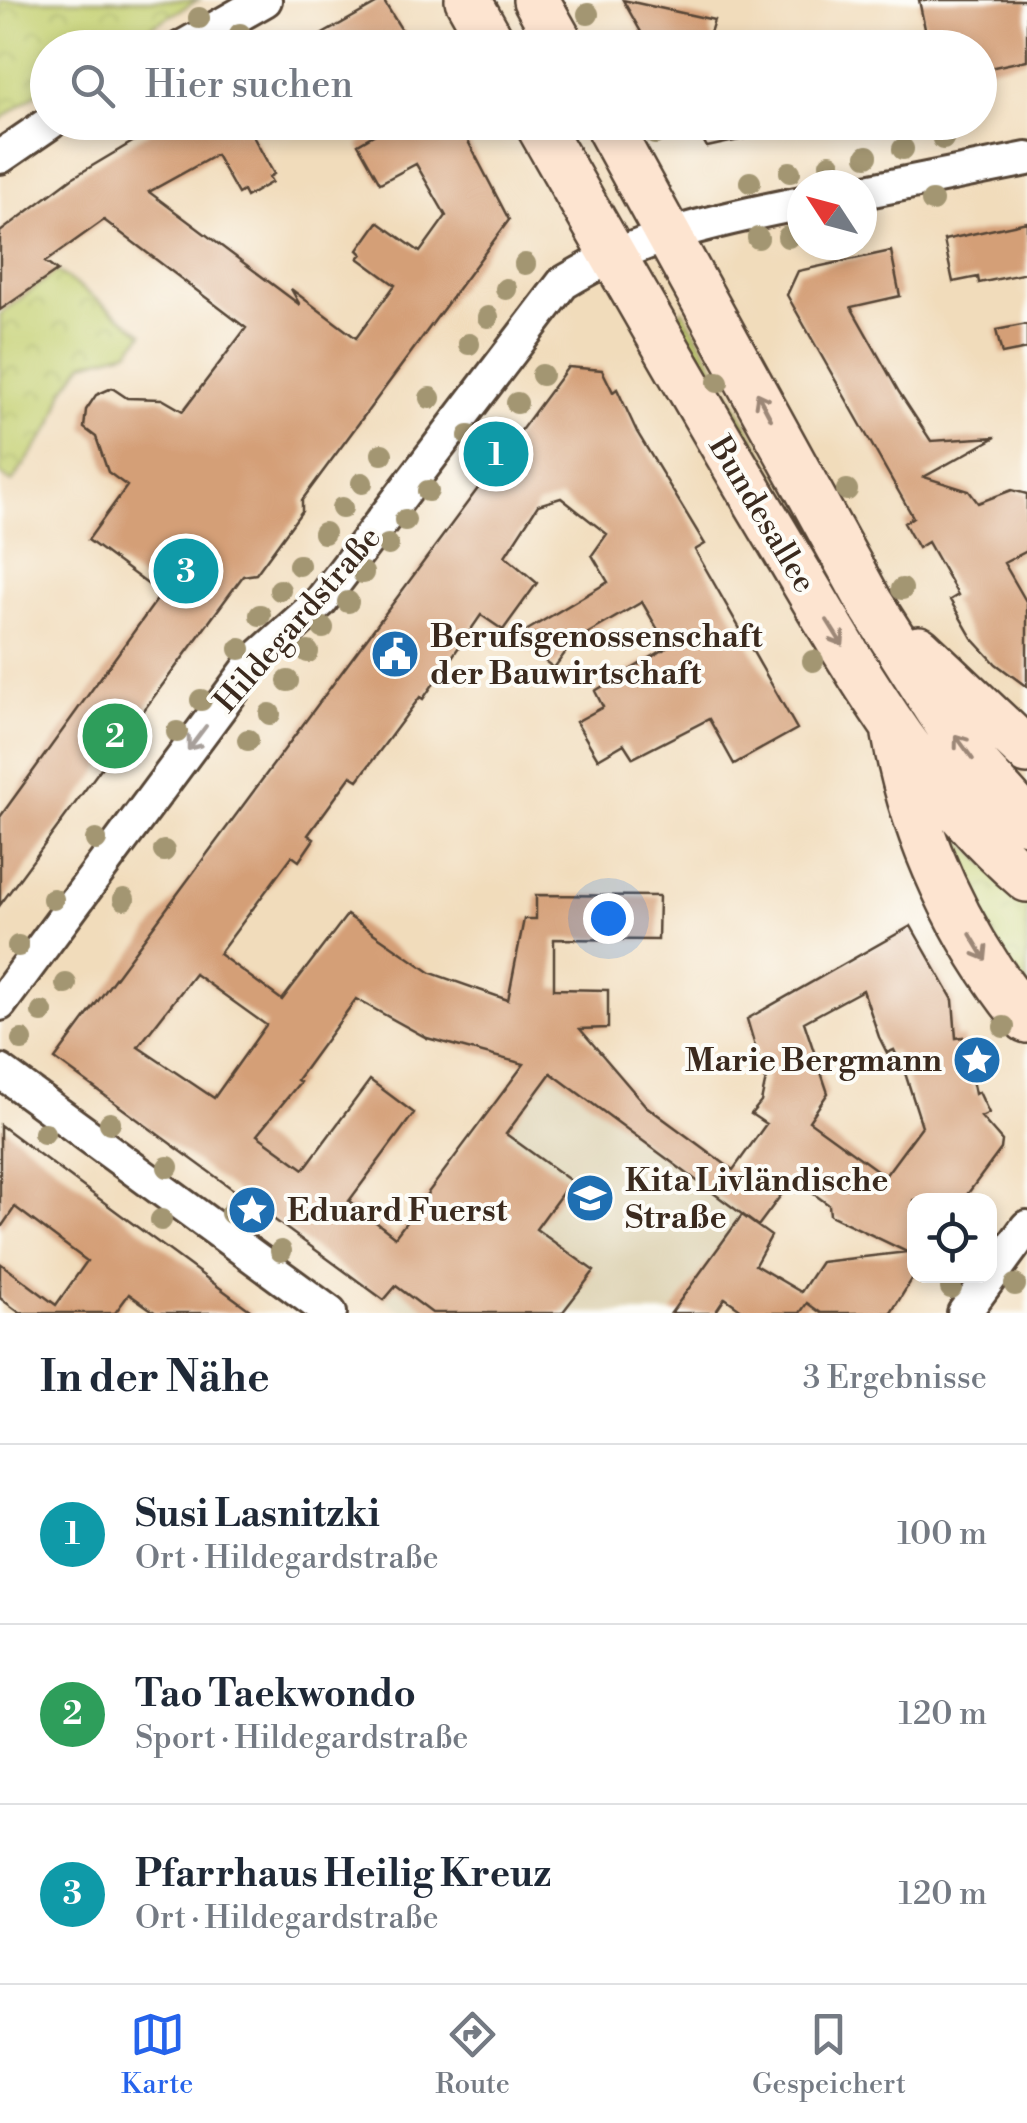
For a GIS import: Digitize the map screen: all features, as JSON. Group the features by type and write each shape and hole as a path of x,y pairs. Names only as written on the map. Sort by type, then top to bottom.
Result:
{"main road":[{"path":"468,0 485,30"},
{"path":"536,0 553,30"},
{"name":"Bundesallee","path":"547,140 737,472 892,721 961,811 1027,879"},
{"name":"Bundesallee","path":"616,140 870,603 965,752 1027,822"},
{"path":"870,603 1027,751"},
{"path":"892,721 905,793 953,906 1006,994 1027,1020"}],"street":[{"path":"212,30 265,0"},
{"path":"0,157 30,136"},
{"path":"877,189 1027,160"},
{"name":"Hildegardstraße","path":"1,1003 255,660 322,601 538,311 563,283 612,253 669,234 787,206"},
{"path":"0,1070 330,1313"},
{"path":"964,1313 1027,1227"}],"shaded area":[{"name":"Kita Livländische Straße","path":"551,1073 743,1214 670,1313 403,1313 385,1300"}],"green space":[{"path":"0,0 198,0 145,30 30,30 30,98 0,120"},
{"path":"57,271 143,333 129,351 84,363 64,390 53,424 12,482 0,474 0,314"},
{"path":"683,310 799,519 882,657 926,723 1027,846 1027,859 881,675 676,315"},
{"path":"933,812 1027,905 1027,995 1003,959"}],"building":[{"path":"383,0 402,30 330,30"},
{"path":"623,0 714,20 711,30 640,30"},
{"path":"919,0 1027,0 1027,60 997,66 997,30 925,30"},
{"path":"136,140 255,140 274,174 269,177 272,182 246,197 243,191 238,194 216,155 149,192 300,305 291,289 356,338 395,285 358,258 362,254 358,250 378,222 420,252 446,216 416,164 380,183 358,144 365,140 467,140 509,220 302,500 302,511 256,574 243,576 0,905 0,817 161,594 88,540 127,486 108,472 96,437 84,428 86,410 96,395 112,388 127,398 162,399 183,411 246,328 104,220 45,262 57,271 0,310 0,232 72,178"},
{"path":"703,140 739,140 707,147"},
{"path":"1027,222 1027,273 979,283 978,277 953,282 944,240"},
{"path":"891,251 900,296 851,307 899,392 931,441 996,437 924,477 969,491 978,503 1012,490 1027,494 1027,551 1004,563 1027,603 1027,687 996,664 972,638 950,600 958,595 928,542 918,548 904,523 913,517 787,295 798,271 849,260 877,260 877,254"},
{"path":"1027,324 1027,349 1002,354 996,330"},
{"path":"568,367 602,370 613,392 617,389 637,432 705,544 695,550 797,729 734,764 709,719 633,758 624,744 598,759 576,722 603,707 595,691 668,647 642,602 573,642 554,668 514,638 608,582 592,555 607,534 561,498 538,505 505,556 537,583 503,630 481,615 423,699 420,697 358,780 351,776 308,835 314,839 299,861 292,856 219,954 282,1000 347,915 431,973 508,1000 524,919 536,919 536,895 659,896 658,940 554,939 554,989 608,990 608,1028 580,1029 646,1106 733,1170 766,1124 751,1114 761,1102 769,1065 760,1063 747,1019 911,926 953,1000 956,1038 963,1037 975,1094 979,1092 989,1113 981,1117 1002,1141 1001,1149 968,1193 907,1193 907,1252 830,1215 829,1205 793,1179 758,1226 551,1073 506,1134 571,1181 536,1229 594,1271 562,1313 432,1313 396,1286 384,1300 55,1059","holes":["195,974 266,1025 214,1098 138,1047","863,990 879,1037 887,1053 894,1050 906,1076 922,1126 885,1176 809,1121 828,1093 804,1022","356,999 427,1038 524,1064 395,1237 349,1201 414,1113 370,1080 304,1169 257,1135 300,1082 297,1080"]},
{"path":"0,1125 254,1313 156,1313 129,1294 115,1313 20,1313 0,1298 0,1263 56,1305 87,1261 15,1207 0,1229"},
{"path":"742,1215 771,1236 755,1265 801,1292 821,1262 907,1252 910,1283 891,1313 821,1313 807,1303 800,1313 746,1313 725,1298 715,1313 671,1313"}],"place":[{"name":"Susi Lasnitzki","path":"496,454"},
{"name":"Pfarrhaus Heilig Kreuz","path":"186,571"},
{"name":"Berufsgenossenschaft der Bauwirtschaft","path":"395,654"},
{"name":"Tao Taekwondo","path":"115,736"},
{"name":"Marie Bergmann","path":"977,1060"},
{"name":"Kita Livländische Straße","path":"590,1198"},
{"name":"Eduard Fuerst","path":"252,1210"}]}
